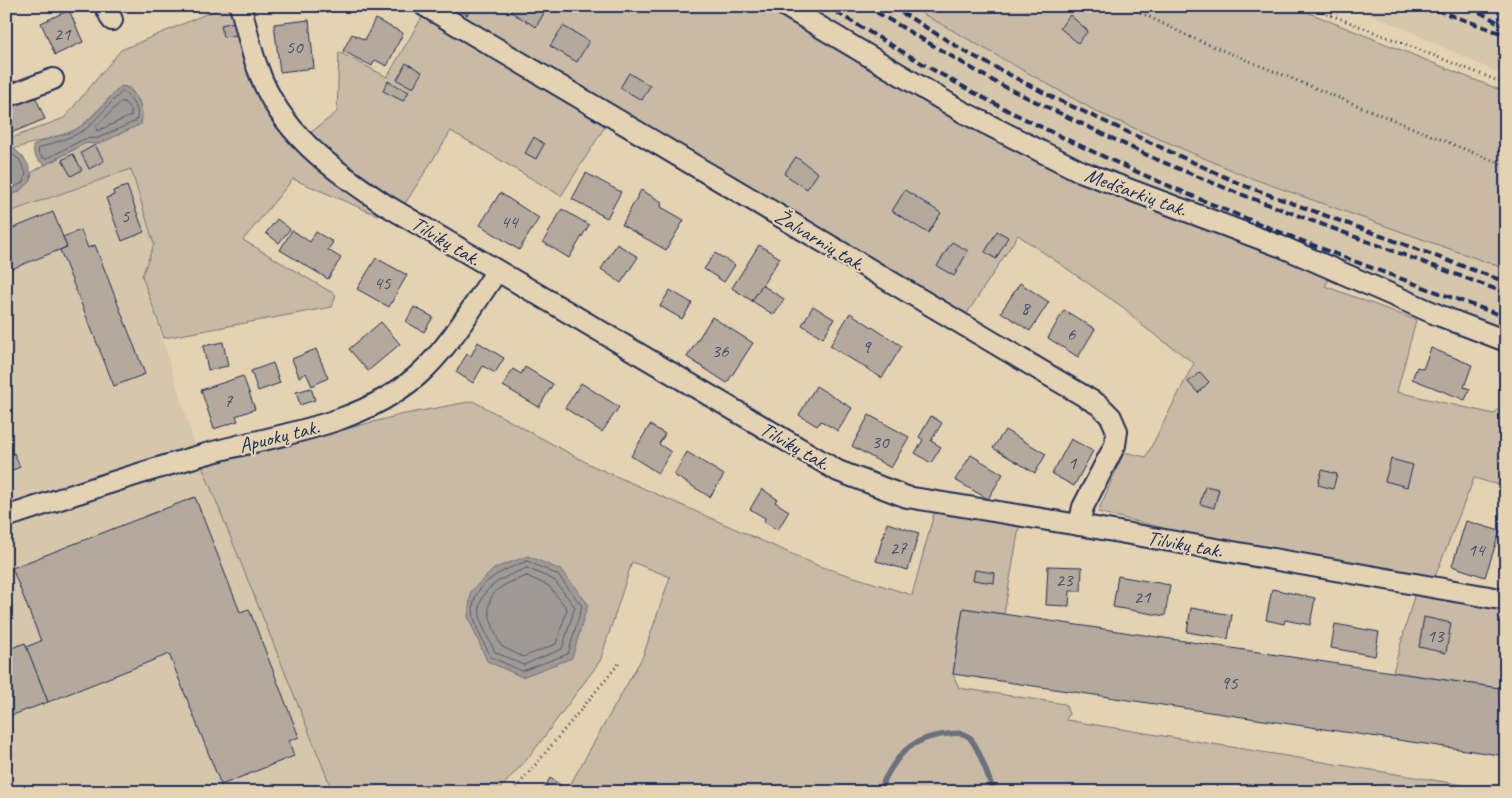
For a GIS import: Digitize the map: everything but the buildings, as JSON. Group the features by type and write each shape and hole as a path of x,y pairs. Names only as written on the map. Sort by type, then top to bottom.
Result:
{"street":[{"name":"Tilvikų tak.","path":"240,6 258,69 278,110 301,140 333,170 384,204 838,471 907,497 1079,525 1506,600"},
{"name":"Žalvarnių tak.","path":"425,6 1099,405 1111,417 1117,431 1115,445 1083,507 1079,525"},
{"name":"Medšarkių tak.","path":"785,6 963,112 1080,171 1285,248 1506,341"},
{"path":"6,97 53,79"},
{"name":"Apuokų tak.","path":"6,517 203,455 332,423 363,411 416,377 438,356 497,271"}],"path":[{"path":"1127,6 1190,37 1506,166"},
{"path":"1308,6 1506,84"},
{"path":"513,792 620,662"}],"shaded area":[{"path":"225,6 240,6 253,48 301,140 337,112 339,52 387,77 422,17 608,122 561,196 451,131 399,213 384,204 377,215 293,179 243,240 336,295 332,307 164,338 142,276 154,244 131,169 6,213 6,197 18,192 31,181 32,172 86,143 99,144 140,102 130,88 121,86 83,125 71,132 6,151 6,140 64,118 121,50"},
{"path":"425,6 768,6 797,26 944,110 1056,169 1153,210 1333,274 1325,286 1416,320 1397,392 1494,414 1506,401 1506,487 1474,478 1431,587 1506,600 1506,689 1393,672 1417,585 1342,572 1098,512 1124,452 1146,457 1194,363 1144,327 1124,308 1018,235 966,315"},
{"path":"810,6 909,6 1099,113 1248,178 1506,269 1506,329 1147,188 1082,159 937,82"},
{"path":"909,6 1292,6 1500,90 1506,93 1506,269 1248,177 1099,113"},
{"path":"1351,6 1506,6 1506,77 1403,28"},
{"path":"131,168 154,244 142,276 202,466 333,792 6,792 6,213"},
{"path":"473,401 593,466 819,566 912,595 937,502 1021,516 1004,614 963,608 953,674 959,688 1065,704 1069,714 1066,720 1506,792 566,792 643,656 670,577 632,562 600,661 530,756 497,792 333,792 202,466 400,415"}],"water":[{"path":"121,86 131,91 138,100 142,112 141,124 99,144 86,143 45,165 38,159 33,146 80,127"},
{"path":"14,149 27,163 31,181 18,192 6,197 6,151"},
{"path":"528,556 561,570 588,604 572,658 522,677 487,661 468,617 471,591 495,568"}],"waterway":[{"path":"878,792 897,760 912,745 934,736 956,733 967,735 973,741 992,787 998,792"}],"railway":[{"path":"826,6 989,101 1133,170 1318,247 1506,317"},
{"path":"866,6 995,82 1153,158 1235,192 1506,293"},
{"path":"891,6 966,52 1054,98 1240,184 1506,282"},
{"path":"1425,6 1506,35"},
{"path":"1469,6 1506,27"}]}
